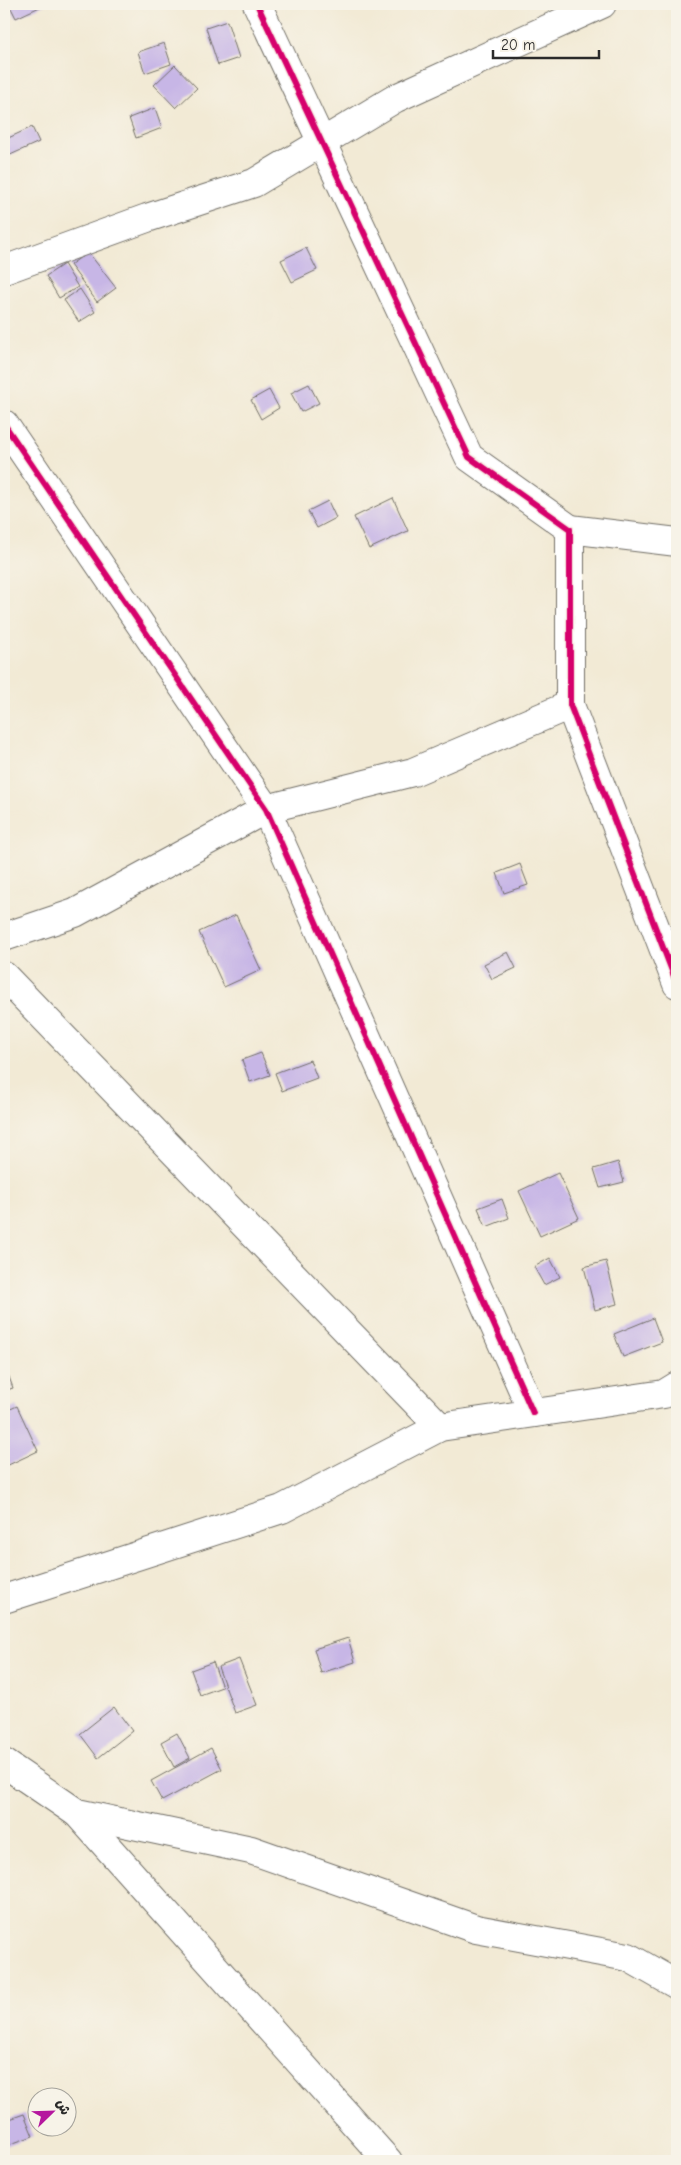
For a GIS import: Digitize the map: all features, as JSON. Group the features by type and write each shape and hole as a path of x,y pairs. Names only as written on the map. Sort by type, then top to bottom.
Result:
{"street":[{"path":"257,4 323,141 469,457 570,529 677,542"},
{"path":"4,270 148,218 254,183 396,98 602,4"},
{"path":"4,424 266,809 533,1413"},
{"path":"570,529 570,705 677,984"},
{"path":"4,937 75,913 266,809 413,772 570,705"},
{"path":"4,976 440,1426"},
{"path":"4,1599 282,1509 440,1426 664,1394 677,1386"},
{"path":"4,1763 76,1813 388,2161"},
{"path":"76,1813 251,1850 476,1929 628,1957 677,1985"}],"building":[{"path":"9,4 46,4 16,18"},
{"path":"227,21 239,58 218,65 206,28"},
{"path":"164,43 171,64 145,73 138,52"},
{"path":"175,65 197,88 176,108 154,85"},
{"path":"155,108 162,128 136,138 129,118"},
{"path":"32,127 39,142 8,156 4,147 4,140"},
{"path":"306,248 317,270 292,282 281,260"},
{"path":"88,252 116,288 97,302 70,265"},
{"path":"64,264 78,287 59,298 46,276"},
{"path":"80,289 95,312 79,322 64,300"},
{"path":"309,384 319,403 301,412 291,393"},
{"path":"269,390 279,408 261,419 251,400"},
{"path":"393,498 408,531 369,549 354,517"},
{"path":"328,501 336,518 317,528 308,511"},
{"path":"520,864 528,885 504,893 497,873"},
{"path":"236,915 261,970 224,987 199,932"},
{"path":"508,952 516,968 492,979 484,964"},
{"path":"261,1053 270,1075 250,1082 242,1060"},
{"path":"310,1060 317,1078 282,1091 275,1073"},
{"path":"618,1162 624,1182 600,1188 594,1169"},
{"path":"558,1173 579,1218 540,1236 519,1191"},
{"path":"502,1199 509,1218 486,1227 478,1208"},
{"path":"550,1258 560,1277 544,1285 534,1267"},
{"path":"606,1261 617,1304 595,1310 584,1267"},
{"path":"653,1318 662,1342 623,1357 614,1334"},
{"path":"4,1363 13,1388 4,1391"},
{"path":"17,1406 38,1451 4,1467 4,1412"},
{"path":"348,1638 355,1662 321,1673 314,1649"},
{"path":"239,1659 257,1705 235,1713 218,1667"},
{"path":"213,1662 222,1687 200,1695 191,1670"},
{"path":"114,1707 132,1731 98,1758 80,1734"},
{"path":"177,1733 190,1758 174,1767 161,1742"},
{"path":"211,1748 222,1769 162,1801 151,1781"},
{"path":"24,2114 28,2124 28,2138 5,2146 4,2121"}],"cycle path":[{"path":"257,4 469,457 570,529 570,705 677,984"},
{"path":"4,424 266,809 533,1413"}]}
